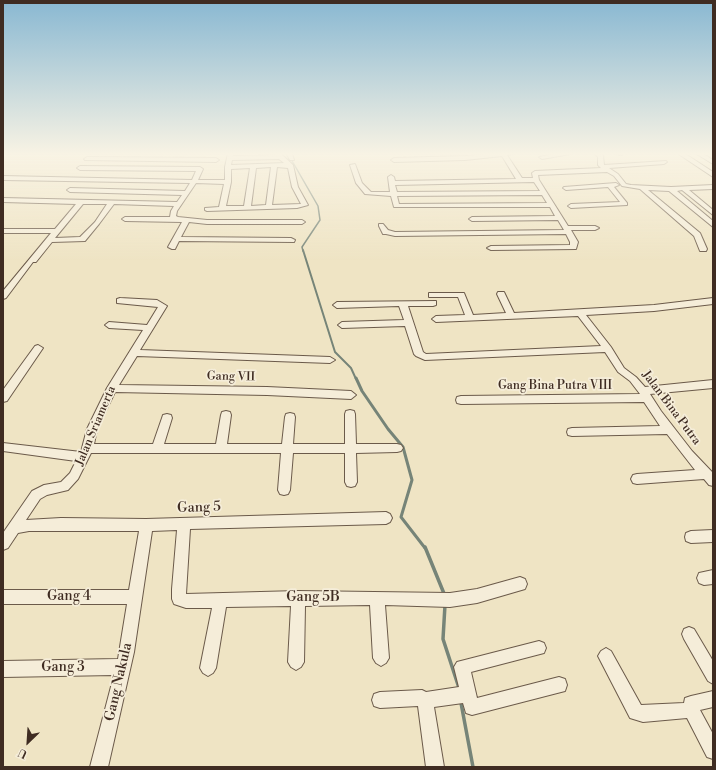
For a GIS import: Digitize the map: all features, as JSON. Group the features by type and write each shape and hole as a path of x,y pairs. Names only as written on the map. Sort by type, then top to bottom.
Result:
{"street":[{"path":"176,219 173,214 190,189"},
{"path":"222,208 226,189"},
{"path":"247,207 250,189"},
{"path":"269,206 271,189"},
{"path":"207,209 305,204 296,189"},
{"path":"364,189 367,193 544,193"},
{"path":"393,189 394,204 399,206 551,205"},
{"path":"491,248 570,248 574,245 567,230 541,189"},
{"path":"571,206 625,204 612,189"},
{"path":"643,189 697,236 703,249"},
{"path":"671,189 713,225"},
{"path":"684,189 713,214"},
{"path":"70,190 187,193"},
{"path":"3,200 179,204"},
{"path":"3,296 82,201"},
{"path":"49,240 78,240 85,238 112,202"},
{"path":"472,218 559,218"},
{"path":"124,219 302,222"},
{"path":"172,247 186,221"},
{"path":"242,240 246,222"},
{"path":"381,225 386,232 395,234 595,228"},
{"path":"3,231 57,230"},
{"path":"176,239 291,240"},
{"path":"501,294 511,315"},
{"path":"337,306 403,304 461,295 470,317"},
{"path":"436,319 654,308 713,301"},
{"name":"Jalan Sriamerta","path":"3,544 36,495 44,490 64,486 70,482 86,453 92,429 112,388 150,328 162,304 120,302"},
{"path":"403,304 419,354 425,357 608,349"},
{"name":"Jalan Bina Putra","path":"580,312 608,349 620,370 634,379 670,430 709,478"},
{"path":"342,325 399,322 408,323"},
{"path":"109,325 150,328"},
{"path":"3,398 38,348"},
{"path":"134,353 330,360"},
{"name":"Gang Bina Putra VIII","path":"462,400 645,394 713,384"},
{"name":"Gang VII","path":"112,388 267,391 350,395"},
{"path":"350,414 351,482"},
{"path":"221,448 226,415"},
{"path":"284,490 290,417"},
{"path":"157,449 167,418"},
{"path":"572,432 670,430"},
{"path":"3,447 86,453 157,449 288,447 397,448"},
{"path":"637,479 709,478"},
{"name":"Gang 5","path":"13,528 29,525 61,524 146,525 386,518"},
{"name":"Gang 5B","path":"184,524 179,589 180,599 186,601 298,598 445,599 477,596 520,584"},
{"name":"Gang Nakula","path":"99,767 123,667 146,525"},
{"path":"691,537 713,536"},
{"name":"Gang 4","path":"3,597 135,597"},
{"path":"296,662 298,598"},
{"path":"377,598 381,658"},
{"path":"208,668 220,600"},
{"path":"689,634 713,676"},
{"path":"539,648 462,668 472,707 559,685"},
{"path":"606,656 636,712 643,714 692,710"},
{"name":"Gang 3","path":"3,669 123,667"},
{"path":"380,700 422,698 425,700 468,694"},
{"path":"713,699 691,704 692,710 713,751"},
{"path":"425,700 435,767"}],"waterway":[{"path":"303,251 302,247 320,220 318,206 308,189"},
{"path":"303,250 335,352 351,368 356,379"},
{"path":"356,378 362,391 388,429 403,447 412,480 401,517 425,548"},
{"path":"425,547 445,596"},
{"path":"445,605 443,639 459,688"},
{"path":"461,703 473,767"}]}
